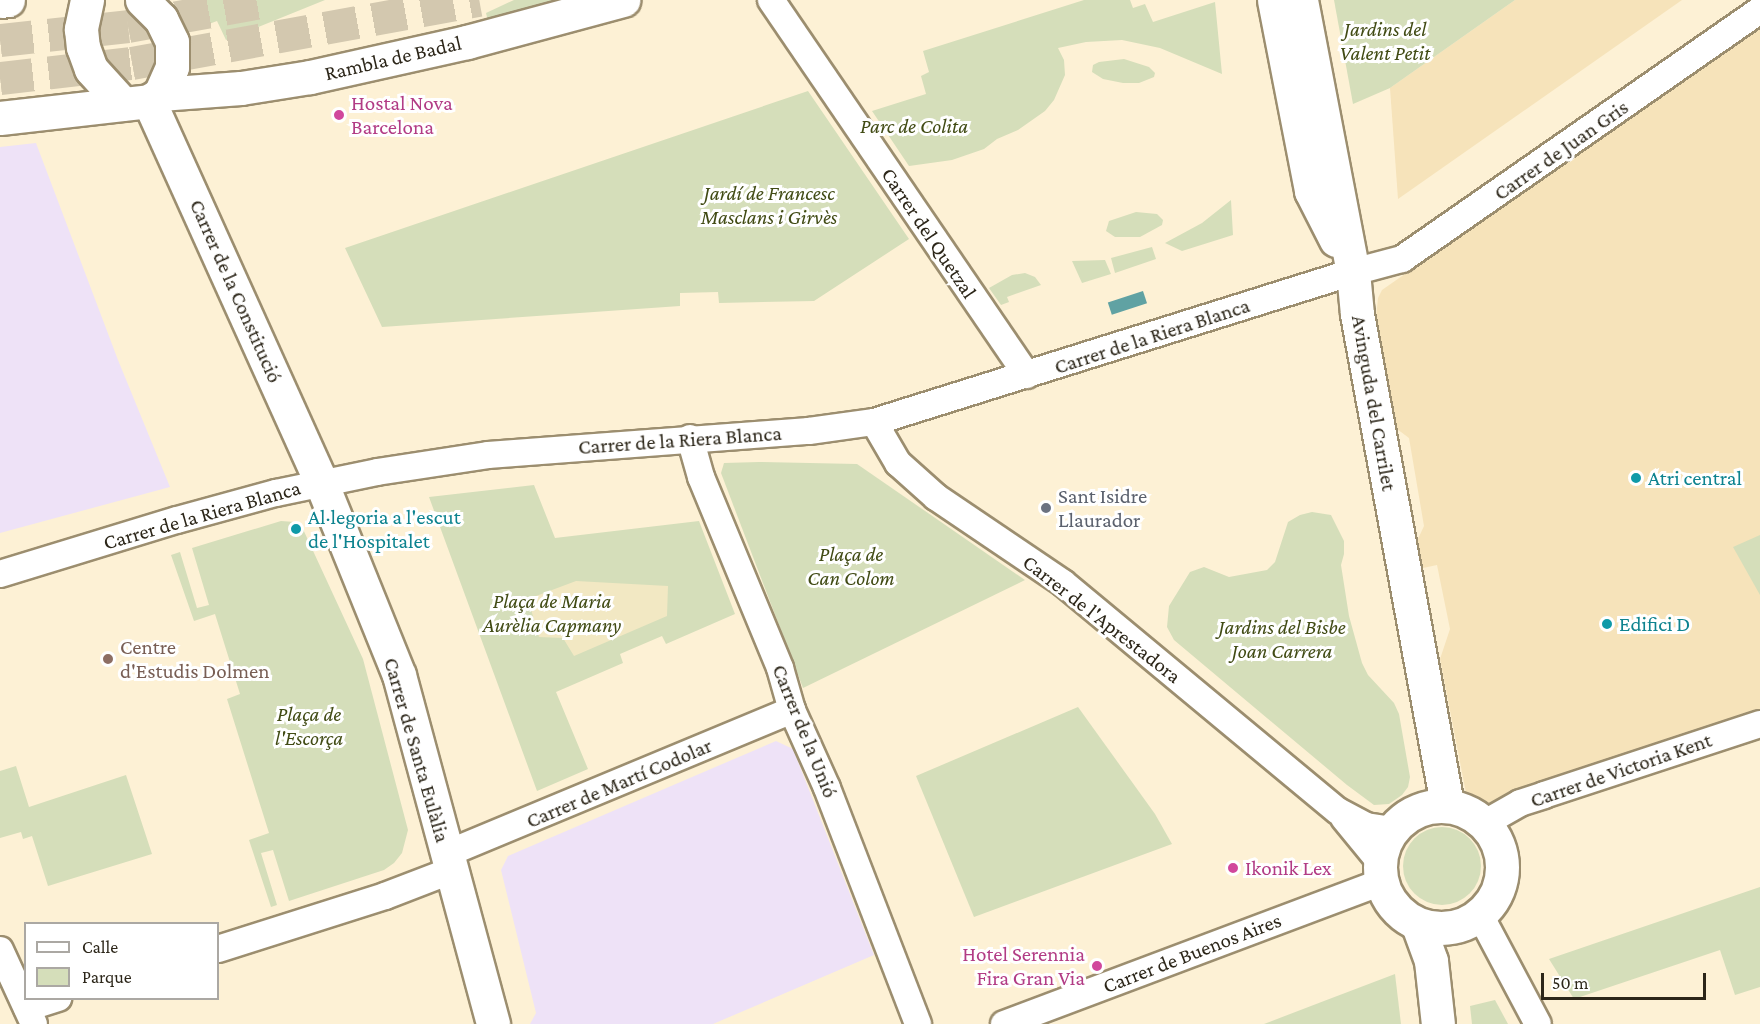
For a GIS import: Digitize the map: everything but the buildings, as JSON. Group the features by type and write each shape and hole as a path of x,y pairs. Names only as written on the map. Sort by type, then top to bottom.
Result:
{"street":[{"path":"0,1 8,0"},
{"path":"87,0 81,29 83,47 92,69 144,99 172,67 172,42 161,19 142,0"},
{"name":"Rambla de Badal","path":"0,118 241,88 310,77 467,42 623,0"},
{"name":"Carrer del Quetzal","path":"771,0 1027,375"},
{"path":"1274,0 1311,191 1353,272"},
{"name":"Avinguda del Carrilet","path":"1301,0 1353,272 1357,314 1447,805"},
{"path":"1324,0 1359,187 1353,272"},
{"name":"Carrer de Juan Gris","path":"1353,272 1412,254 1760,10"},
{"name":"Carrer de la Constitució","path":"144,99 321,482"},
{"name":"Carrer de la Riera Blanca","path":"0,574 177,520 321,482 488,454 809,431 874,422 1353,272"},
{"name":"Carrer de l'Aprestadora","path":"874,422 898,462 936,496 1063,583 1338,811 1366,826 1391,830"},
{"name":"Carrer de la Unió","path":"690,438 701,477 780,668 792,710 827,788 918,1024"},
{"name":"Carrer de Santa Eulàlia","path":"321,482 399,675 436,805 448,862 493,1024"},
{"name":"Carrer de Martí Codolar","path":"219,949 385,896 448,862 792,710"},
{"name":"Carrer de Victoria Kent","path":"1485,823 1520,804 1544,795 1760,724"},
{"path":"1447,805 1467,811 1485,823 1498,841 1503,862 1501,881 1494,898 1480,915 1468,924 1430,927 1392,904 1380,872 1383,846 1391,830 1407,816 1426,807 1447,805"},
{"name":"Carrer de l'Aprestadora","path":"1338,811 1380,872"},
{"name":"Carrer de Buenos Aires","path":"1004,1024 1380,872"},
{"path":"1480,915 1538,1024"},
{"path":"1430,927 1438,1024"},
{"path":"0,950 31,1016 56,1000"}],"shaded area":[{"path":"1515,0 1682,0 1398,199 1390,88"},
{"path":"1760,26 1760,714 1487,810 1475,808 1466,793 1440,659 1450,629 1437,565 1423,568 1417,541 1424,526 1409,438 1397,429 1376,317 1378,298 1382,290"},
{"path":"36,143 118,360 170,487 0,533 0,147"},
{"path":"776,741 793,749 874,955 713,1024 530,1024 536,1013 501,870 508,856"}],"green space":[{"path":"198,0 325,0 226,40 217,21 209,24"},
{"path":"514,0 567,0 488,21 486,13"},
{"name":"Parc de Colita","path":"1084,0 1130,0 1133,8 1145,4 1153,22 1215,2 1222,74 1160,48 1122,40 1086,42 1058,48 1064,60 1065,75 1054,100 1045,111 1018,130 997,139 984,149 952,160 909,166 872,111 926,94 921,76 929,72 923,51"},
{"name":"Jardins del Valent Petit","path":"1334,0 1515,0 1390,88 1353,104"},
{"path":"1124,59 1149,67 1155,73 1154,77 1139,83 1123,83 1103,79 1092,72 1093,65 1099,62"},
{"name":"Jardí de Francesc Masclans i Girvès","path":"808,91 909,239 814,301 719,303 718,292 680,293 680,306 382,327 345,248"},
{"path":"1231,200 1233,235 1182,251 1165,243 1202,223"},
{"path":"1136,212 1157,214 1163,220 1162,225 1140,237 1115,237 1106,231 1109,221"},
{"path":"1152,247 1156,259 1115,273 1111,258"},
{"path":"1105,260 1111,274 1082,283 1072,261"},
{"path":"1025,273 1035,277 1041,285 1007,297 1009,302 1001,305 989,288 1012,275"},
{"name":"Plaça de Can Colom","path":"724,463 857,464 1025,580 803,688 721,473"},
{"name":"Plaça de Maria Aurèlia Capmany","path":"534,485 555,538 699,521 735,614 666,644 662,636 620,654 623,663 556,692 588,769 537,791 429,497"},
{"name":"Jardins del Bisbe Joan Carrera","path":"1312,512 1331,515 1344,541 1341,565 1349,616 1362,663 1368,675 1394,703 1399,714 1410,777 1408,787 1402,795 1389,804 1374,805 1347,785 1174,640 1167,627 1169,606 1190,572 1204,567 1229,577 1267,570 1275,562 1288,522 1300,515"},
{"name":"Plaça de l'Escorça","path":"281,521 295,522 302,527 363,659 408,830 402,853 384,870 289,901 273,850 261,853 277,905 271,907 249,840 269,833 227,699 240,694 215,614 194,621 171,555 180,552 197,608 209,605 192,548"},
{"path":"1760,535 1760,595 1733,547"},
{"path":"1078,707 1155,814 1172,844 974,917 916,776"},
{"path":"16,766 29,807 126,775 152,854 48,886 32,836 23,839 21,832 0,838 0,771"},
{"path":"1434,827 1450,827 1464,833 1475,844 1481,858 1481,874 1475,888 1464,899 1450,905 1434,905 1420,899 1409,888 1403,874 1403,858 1409,844 1420,833"},
{"path":"1760,887 1760,987 1735,995 1720,950 1574,999 1549,959"},
{"path":"1395,974 1401,1024 1264,1024 1324,1001"},
{"path":"1495,1000 1508,1024 1472,1024 1470,1006"}],"sand":[{"path":"576,581 668,586 667,616 574,656 563,638 539,637 528,599"}],"water":[{"path":"1143,291 1147,303 1112,315 1108,302"}],"tunnel":[{"path":"0,40 128,26 272,0"},
{"path":"0,78 132,63 479,0"}],"place":[{"name":"Hostal Nova Barcelona","path":"339,115"},
{"name":"Atri central","path":"1636,478"},
{"name":"Sant Isidre Llaurador","path":"1046,508"},
{"name":"Al·legoria a l'escut de l'Hospitalet","path":"296,529"},
{"name":"Edifici D","path":"1607,624"},
{"name":"Centre d'Estudis Dolmen","path":"108,659"},
{"name":"Ikonik Lex","path":"1233,868"},
{"name":"Hotel Serennia Fira Gran Via","path":"1097,966"}]}
